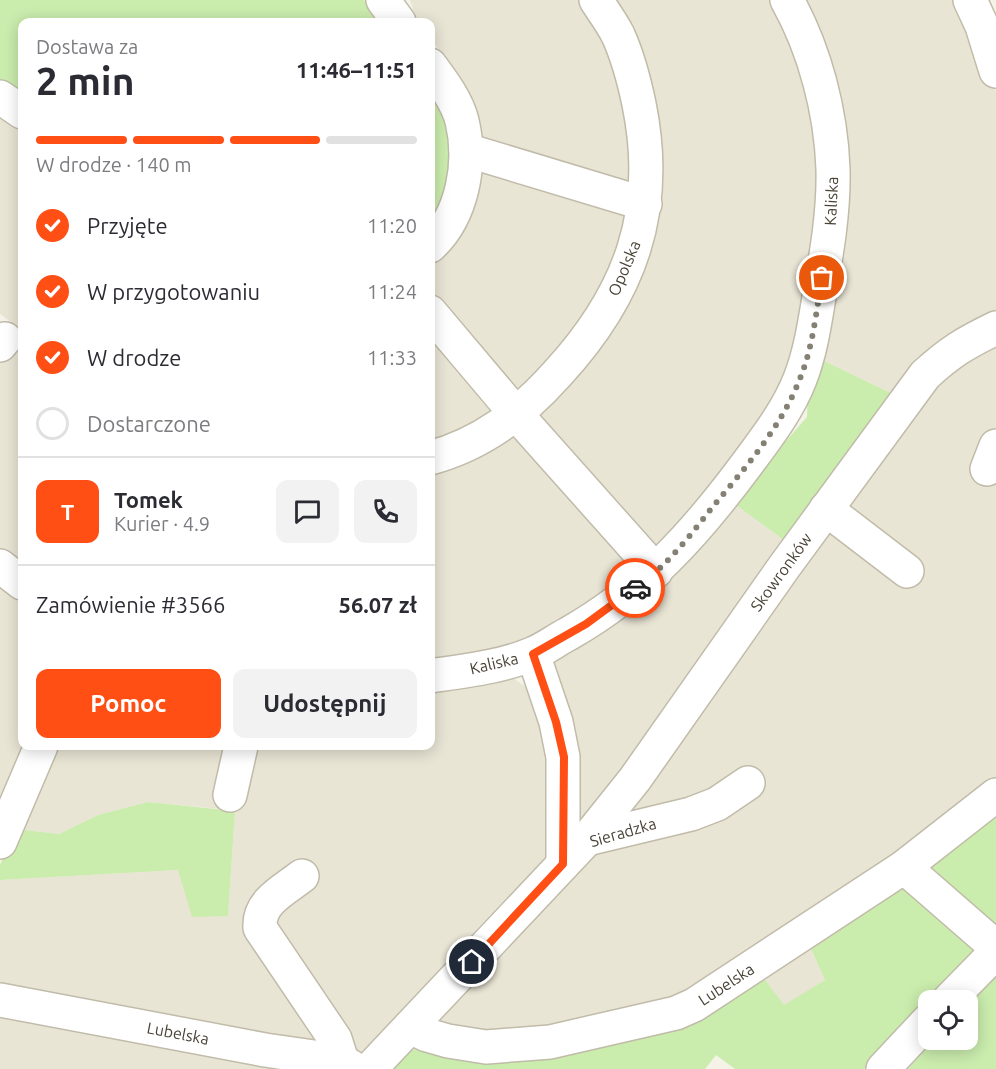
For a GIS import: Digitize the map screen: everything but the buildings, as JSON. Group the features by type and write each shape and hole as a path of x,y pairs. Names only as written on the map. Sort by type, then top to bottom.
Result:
{"street":[{"path":"383,0 396,18"},
{"name":"Opolska","path":"435,457 482,438 517,414 566,364 591,333 610,303 633,252 645,204 647,165 643,123 633,76 617,34 596,0"},
{"name":"Kaliska","path":"435,675 497,664 533,654 586,624 641,584 687,539 736,479 776,425 790,401 806,362 828,239 833,168 823,97 799,24 787,0"},
{"path":"970,0 982,26 996,71"},
{"path":"435,72 443,82 461,120 466,150 464,182 453,215 435,239"},
{"path":"0,97 18,109"},
{"path":"466,150 645,204"},
{"path":"435,318 656,571"},
{"name":"Skowronków","path":"587,839 662,741 826,509 925,375 949,353 996,328"},
{"path":"826,509 907,572"},
{"path":"0,566 18,580"},
{"path":"533,654 556,722 564,757 563,864"},
{"path":"0,842 39,750"},
{"path":"230,795 240,750"},
{"name":"Sieradzka","path":"356,1066 410,1027 587,839 691,814 717,804 748,783"},
{"name":"Lubelska","path":"410,1027 438,1038 486,1047 550,1042 676,1013 694,1005 904,867 996,795"},
{"path":"904,867 996,947"},
{"path":"302,876 262,909 259,918 260,928 335,1039 356,1066"},
{"path":"959,990 996,952"},
{"name":"Lubelska","path":"0,1000 356,1066"},
{"path":"883,1069 918,1032"}],"shaded area":[{"path":"410,0 584,0 612,45 628,116 635,189 486,150 448,62 435,44 435,18 416,18"},
{"path":"609,0 779,0 815,100 821,225 783,394 645,570 519,644 435,662 435,463 588,351 660,157 659,118 645,66"},
{"path":"800,0 964,0 976,27 996,92 996,321 899,397 822,360 835,239"},
{"path":"0,115 18,126 18,327 0,314"},
{"path":"482,165 631,204 619,268 535,387 435,448 435,263 457,237"},
{"path":"996,334 996,427 980,468 996,467 996,786 692,1000 488,1040 434,1026 435,1009 587,851 717,796 614,827 908,405"},
{"path":"17,350 18,571 0,558 0,363"},
{"path":"729,500 792,546 580,840 552,664 562,651"},
{"path":"0,582 18,595 18,750 30,750 0,821"},
{"path":"512,677 535,694 557,824 546,868 367,1054 329,1050 0,993 0,880 179,870 228,916 235,811 248,750 435,750 435,685"},
{"path":"48,750 233,750 221,809 148,802 98,815 59,834 16,829"},
{"path":"806,938 825,980 784,1006 758,970"},
{"path":"0,1012 332,1069 0,1069"}],"green space":[{"path":"0,0 364,0 379,18 18,18 18,99 0,87"},
{"path":"435,96 446,113 451,139 448,193 435,217"},
{"path":"822,360 899,397 792,546 729,500 771,443 786,441 807,417 808,390"},
{"path":"148,802 235,811 228,916 192,917 178,870 0,880 0,865 16,829 59,834 98,815"},
{"path":"996,811 996,932 927,870"},
{"path":"908,886 968,932 977,955 950,990 918,990 918,1024 875,1069 735,1069 716,1055 705,1069 385,1069 408,1050 436,1051 448,1058 461,1059 552,1047 758,970 784,1005 825,980 806,938 881,890"},
{"path":"996,974 996,1069 908,1069 925,1050 978,1050 978,993"}],"way so far":[{"path":"635,588 656,571 687,539 776,425 790,401 806,362 822,278"}],"route":[{"path":"472,962 563,864 564,757 556,722 533,654 586,624 635,588"}]}
